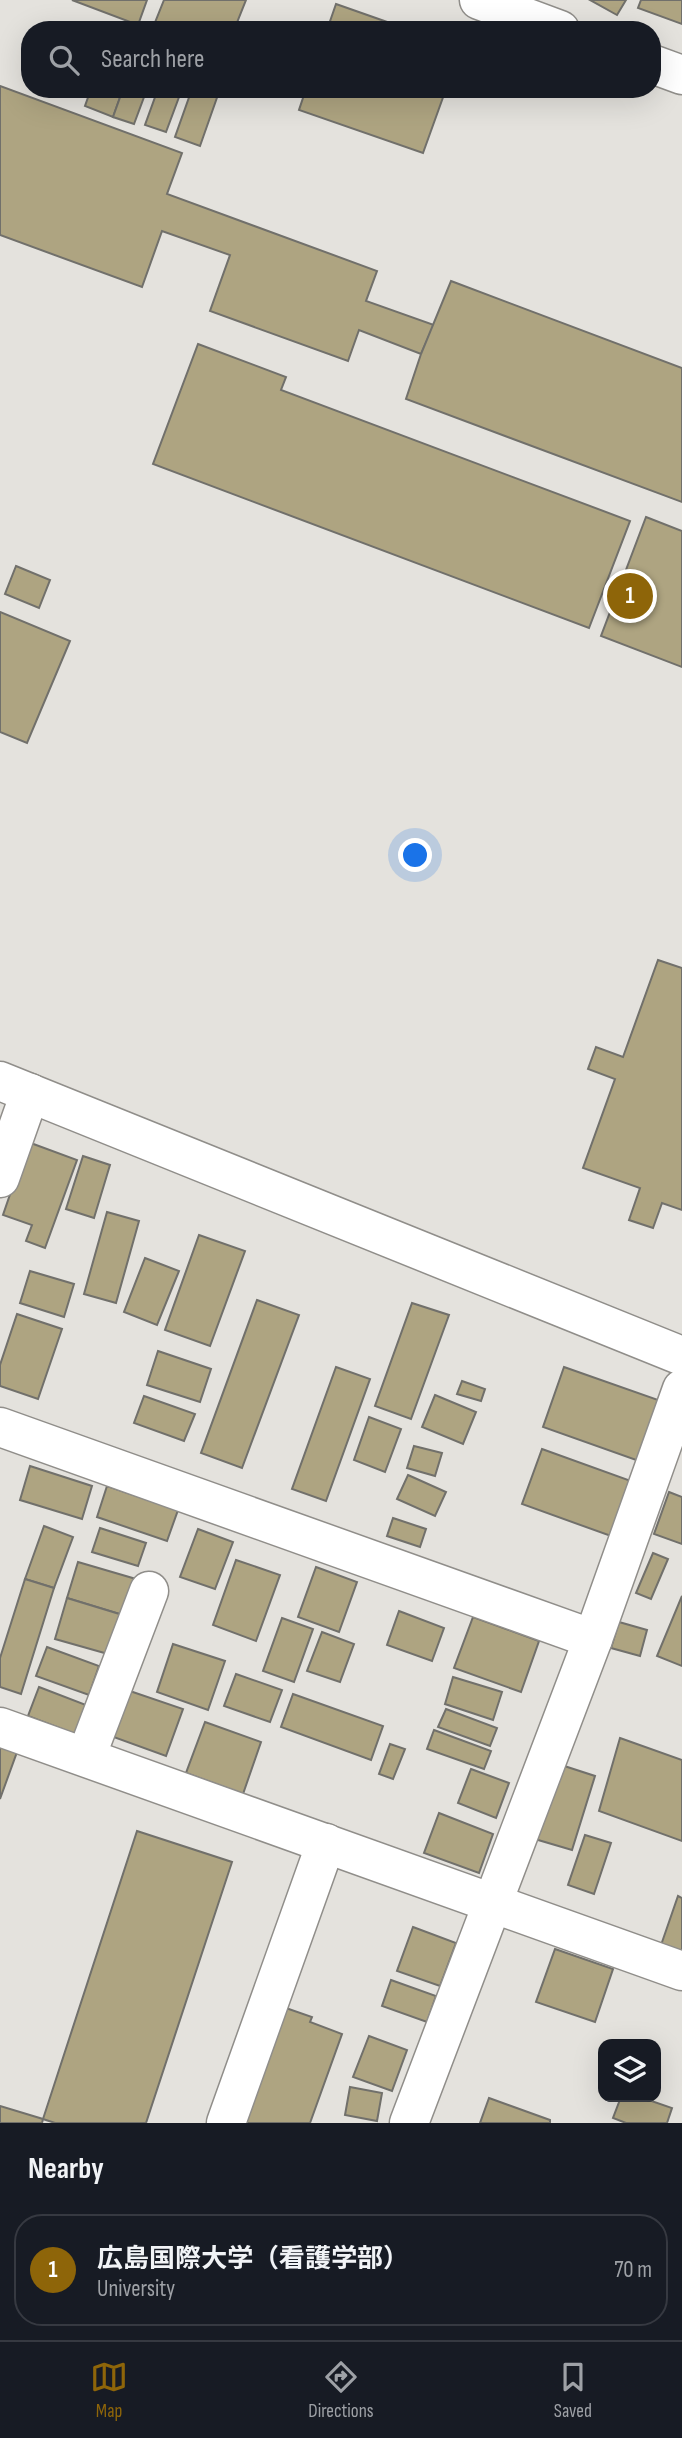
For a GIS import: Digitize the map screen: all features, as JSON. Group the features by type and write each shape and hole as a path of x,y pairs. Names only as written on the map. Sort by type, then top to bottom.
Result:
{"street":[{"path":"479,0 536,21"},
{"path":"661,67 682,75"},
{"path":"0,1178 15,1087 682,1356"},
{"path":"409,2123 495,1903 682,1389"},
{"path":"0,1427 593,1639"},
{"path":"86,1757 149,1591"},
{"path":"0,1727 682,1971"},
{"path":"226,2123 326,1843"}],"building":[{"path":"72,0 147,0 139,21 127,21"},
{"path":"164,0 246,0 238,21 156,21"},
{"path":"590,0 626,0 617,15"},
{"path":"641,0 682,0 682,24 638,8"},
{"path":"336,4 384,21 330,21"},
{"path":"0,86 21,94 21,98 33,98 182,153 167,194 377,271 366,301 434,325 421,354 359,330 348,361 210,311 230,255 162,231 142,287 0,235"},
{"path":"88,98 120,98 113,117 85,106"},
{"path":"120,98 144,98 134,124 113,117"},
{"path":"155,98 179,98 166,132 145,125"},
{"path":"189,98 217,98 200,146 175,137"},
{"path":"303,98 443,98 423,153 299,110"},
{"path":"451,281 682,368 682,502 406,399"},
{"path":"198,344 286,377 281,390 630,521 589,628 153,464"},
{"path":"646,517 682,531 682,667 601,636"},
{"path":"16,566 50,580 39,608 5,594"},
{"path":"0,612 70,641 27,743 0,732"},
{"path":"658,960 682,968 682,1210 662,1203 653,1228 629,1220 640,1188 583,1168 615,1079 588,1069 596,1047 623,1057"},
{"path":"28,1142 77,1160 45,1248 26,1241 32,1225 3,1215"},
{"path":"83,1156 110,1165 94,1218 66,1209"},
{"path":"107,1212 139,1221 116,1303 84,1294"},
{"path":"199,1235 245,1251 210,1346 165,1330"},
{"path":"145,1258 179,1271 157,1325 124,1312"},
{"path":"30,1271 74,1284 64,1317 20,1303"},
{"path":"257,1300 299,1315 242,1468 201,1453"},
{"path":"412,1303 449,1315 411,1419 375,1406"},
{"path":"17,1314 62,1329 38,1399 0,1386 0,1365"},
{"path":"158,1351 211,1369 200,1402 147,1385"},
{"path":"336,1367 370,1379 326,1501 292,1489"},
{"path":"564,1367 661,1401 639,1461 543,1427"},
{"path":"462,1381 485,1389 481,1401 457,1394"},
{"path":"435,1395 476,1412 463,1444 422,1427"},
{"path":"144,1396 195,1414 184,1441 134,1423"},
{"path":"369,1417 401,1429 385,1472 354,1460"},
{"path":"414,1446 442,1453 435,1476 407,1468"},
{"path":"542,1449 631,1481 611,1536 522,1504"},
{"path":"30,1466 92,1486 82,1519 20,1500"},
{"path":"408,1475 446,1492 435,1516 397,1499"},
{"path":"107,1486 178,1510 167,1541 97,1517"},
{"path":"669,1492 682,1497 682,1544 654,1534"},
{"path":"393,1518 426,1529 420,1547 387,1536"},
{"path":"44,1526 73,1537 54,1588 25,1579"},
{"path":"100,1528 146,1543 138,1566 92,1552"},
{"path":"198,1529 233,1542 215,1589 180,1577"},
{"path":"653,1553 668,1559 651,1599 636,1593"},
{"path":"236,1560 280,1575 256,1641 213,1625"},
{"path":"78,1562 136,1579 126,1616 67,1598"},
{"path":"316,1567 357,1582 339,1632 298,1617"},
{"path":"25,1579 54,1588 21,1694 0,1687 0,1658"},
{"path":"682,1596 682,1666 657,1656"},
{"path":"67,1598 126,1616 115,1656 55,1639"},
{"path":"399,1611 444,1628 432,1661 387,1645"},
{"path":"473,1617 539,1641 521,1692 454,1668"},
{"path":"282,1618 313,1629 294,1682 263,1671"},
{"path":"619,1622 647,1630 640,1656 611,1648"},
{"path":"322,1632 354,1644 340,1682 307,1671"},
{"path":"173,1644 225,1661 208,1710 157,1692"},
{"path":"47,1647 99,1666 89,1695 36,1676"},
{"path":"236,1674 282,1690 270,1722 224,1706"},
{"path":"453,1677 502,1692 493,1720 445,1704"},
{"path":"39,1687 86,1705 75,1734 28,1716"},
{"path":"124,1689 183,1709 166,1756 108,1735"},
{"path":"293,1694 383,1726 371,1760 281,1727"},
{"path":"446,1709 497,1728 490,1746 438,1727"},
{"path":"205,1722 261,1742 243,1794 186,1773"},
{"path":"434,1730 491,1751 484,1769 427,1749"},
{"path":"620,1738 682,1760 682,1841 599,1811"},
{"path":"390,1744 405,1749 393,1779 379,1774"},
{"path":"0,1746 17,1752 0,1799"},
{"path":"552,1762 595,1776 572,1850 528,1837"},
{"path":"471,1769 509,1783 496,1818 458,1803"},
{"path":"439,1813 493,1834 479,1873 424,1853"},
{"path":"137,1831 232,1862 146,2123 55,2123 43,2119"},
{"path":"585,1835 611,1843 594,1894 568,1885"},
{"path":"678,1896 682,1898 682,1955 660,1948"},
{"path":"413,1927 456,1943 440,1986 397,1971"},
{"path":"555,1949 613,1969 595,2022 536,2002"},
{"path":"391,1980 436,1996 427,2022 382,2006"},
{"path":"283,2007 312,2017 310,2022 342,2034 310,2123 241,2123"},
{"path":"369,2036 407,2050 392,2091 353,2077"},
{"path":"350,2087 382,2093 377,2121 345,2115"},
{"path":"489,2098 550,2120 550,2123 480,2123"},
{"path":"619,2102 655,2102 672,2108 667,2123 626,2123 613,2118"},
{"path":"0,2106 43,2119 42,2123 0,2123"}],"place":[{"name":"広島国際大学（看護学部）","path":"630,596"}]}
